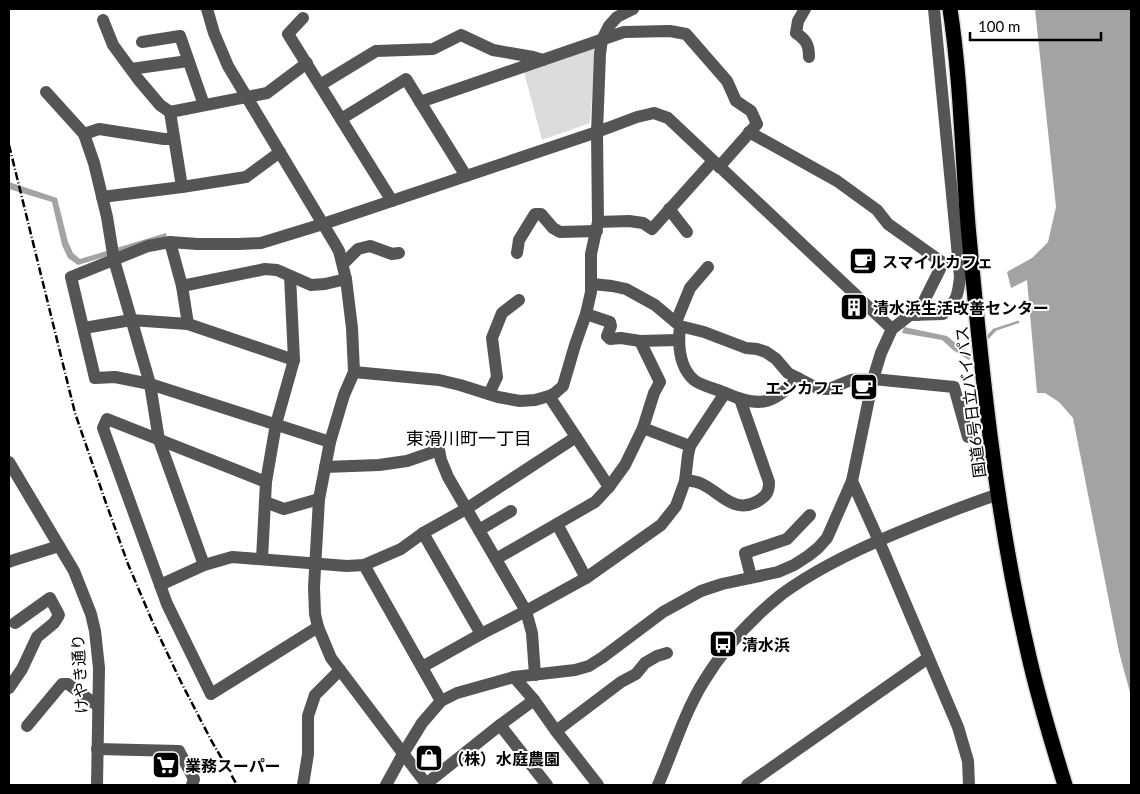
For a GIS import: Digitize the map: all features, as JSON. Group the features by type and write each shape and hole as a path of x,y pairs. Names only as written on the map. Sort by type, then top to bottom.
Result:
{"highway":[{"name":"国道6号日立バイパス","path":"950,12 962,124 968,224 982,362 999,494 1012,578 1027,648 1043,712 1065,785"}],"street":[{"path":"207,9 214,33 228,66 339,250 346,279 352,328 354,372 344,396 330,442 319,499 314,587 315,614 318,628 331,658 427,785 500,725 534,700"},
{"path":"354,372 439,380 498,397 520,401 535,400 549,396 563,386 574,345 586,314 592,284 591,254 598,226 597,132 602,40 609,26 617,17 633,9"},
{"path":"805,9 798,21 796,33 807,42 809,57"},
{"path":"386,785 422,723 441,701 457,693 514,677 575,670 589,666 663,612 682,601 722,584 778,572 808,556 827,538 852,482 873,379 881,353 892,328 910,315 943,314 954,303 958,293 960,277 934,9"},
{"path":"303,18 288,34 392,201"},
{"path":"103,20 113,45 160,105 170,112 182,187"},
{"path":"420,102 624,32 670,31 686,34 726,81 736,101 751,111 757,124 669,209 652,229 643,223 629,221 560,232 553,228 542,214 535,214 518,240 517,253"},
{"path":"320,85 376,51 433,48 461,35 493,50 543,60"},
{"path":"142,42 180,36 204,105"},
{"path":"131,69 188,60"},
{"path":"170,112 267,93 307,63"},
{"path":"341,119 406,79 466,176"},
{"path":"46,92 84,134 94,163 107,217 114,260 150,384 159,440 204,565"},
{"path":"330,442 150,384 115,377 96,378 71,277 148,246 170,242 197,244 261,243 597,132 637,116 654,112 668,118 892,328"},
{"path":"84,134 99,129 174,139"},
{"path":"749,132 838,181 877,210 888,224 943,263 917,315"},
{"path":"102,197 246,177 280,152"},
{"path":"669,209 687,232"},
{"path":"170,242 182,286 188,324"},
{"path":"343,264 358,249 370,246 392,254 399,253"},
{"path":"708,266 690,288 678,324 680,354 686,370 694,380 740,399 750,402 762,402 774,398 790,388 798,378"},
{"path":"182,286 265,269 277,270 311,285 346,279"},
{"path":"262,558 266,482 276,424 294,360 290,276"},
{"path":"592,284 626,289 654,305 678,324 746,348 766,352 776,359 788,373 819,389 829,389 851,380 873,379 954,387 968,437"},
{"path":"489,394 497,377 492,338 502,313 519,300"},
{"path":"586,314 610,322 611,326 607,336 610,339 621,338 640,342 678,340"},
{"path":"84,328 131,320 188,324 294,360"},
{"path":"496,559 595,502 625,465 660,382 640,342"},
{"path":"422,667 586,578 661,525 676,506 686,481 690,446 725,393"},
{"path":"549,396 609,487"},
{"path":"686,481 699,482 738,506 755,503 764,497 769,490 769,482 740,399"},
{"path":"266,482 107,419 103,428 167,604 211,694 318,628"},
{"path":"642,428 690,446"},
{"path":"160,585 204,565 232,557 347,566 364,565 402,549 424,533 466,509 576,437"},
{"path":"325,467 379,465 407,461 439,450 448,477 526,611 532,632 535,675"},
{"name":"けやき通り","path":"9,462 74,571 93,622 98,659 97,785"},
{"path":"852,482 958,727 968,761 968,785"},
{"path":"658,785 683,723 704,681 731,644 748,625 783,594 831,563 943,514 999,494"},
{"path":"265,502 284,509 319,499"},
{"path":"479,530 511,511"},
{"path":"751,577 745,553 788,539 810,515"},
{"path":"557,524 586,578"},
{"path":"424,533 481,634"},
{"path":"9,562 59,546"},
{"path":"364,565 441,701"},
{"path":"9,688 22,669 37,638 60,615 50,598 15,623"},
{"path":"556,730 621,682 636,674 645,664 657,656 667,653"},
{"path":"750,784 928,658"},
{"path":"303,785 308,754 308,716 315,695 340,670"},
{"path":"514,677 534,700 598,785"},
{"path":"26,726 62,684 68,684 98,706"},
{"path":"500,725 540,783"},
{"path":"97,750 179,751 194,779 192,785"}],"shaded area":[{"path":"1035,9 1131,9 1131,696 1119,652 1073,418 1059,402 1045,393 1037,393 1027,280 1011,288 1007,272 1032,258 1048,242 1056,207"},
{"path":"596,42 590,123 542,140 524,72"},
{"path":"9,182 57,198 68,242 73,253 80,259 166,233 167,238 78,265 68,258 62,245 52,202 9,189"},
{"path":"904,327 947,336 969,354 994,328 996,331 969,360 942,340 902,333"}],"waterway":[{"path":"994,330 1018,322"}],"railway":[{"path":"9,145 75,413 106,503 128,564 153,623 211,740 237,785"}],"place":[{"name":"スマイルカフェ","path":"863,261"},
{"name":"清水浜生活改善センター","path":"854,307"},
{"name":"エンカフェ","path":"864,387"},
{"name":"清水浜","path":"723,644"},
{"name":"（株）水庭農園","path":"429,758"},
{"name":"業務スーパー","path":"166,765"}],"district":[{"name":"東滑川町一丁目","path":"469,438"}]}
